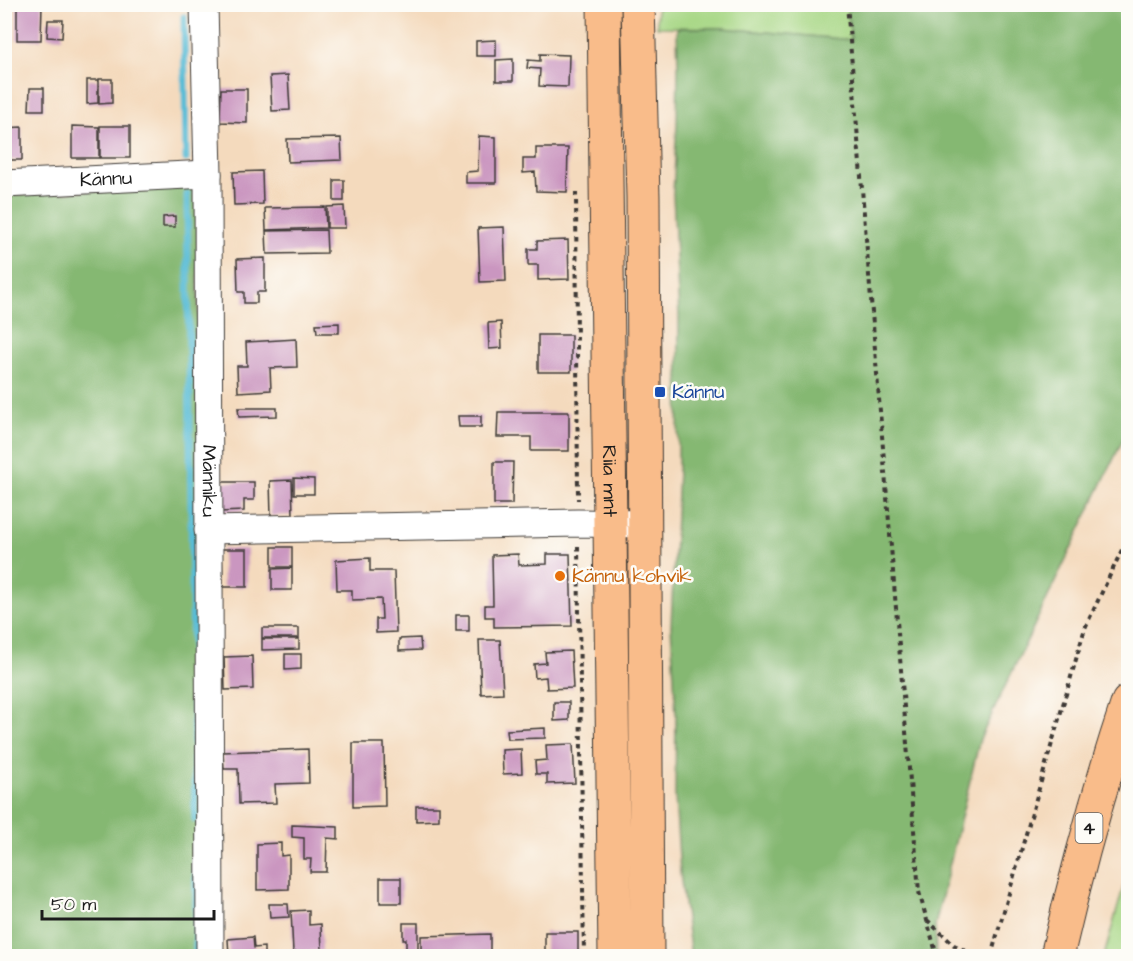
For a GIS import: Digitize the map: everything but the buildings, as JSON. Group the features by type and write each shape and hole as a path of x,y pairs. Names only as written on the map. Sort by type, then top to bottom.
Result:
{"main road":[{"name":"Riia mnt","path":"604,4 594,524 615,957"},
{"name":"Riia mnt","path":"638,4 643,197 647,957"},
{"name":"4","path":"1057,957 1074,882 1102,782 1128,702"}],"street":[{"name":"Männiku","path":"204,4 208,174 210,957"},
{"name":"Kännu","path":"4,184 208,174"},
{"path":"208,530 644,525"}],"path":[{"path":"847,4 919,892 937,957"},
{"path":"576,181 594,524 584,957"},
{"path":"990,957 1085,628 1128,537"},
{"path":"927,919 954,945 977,957"}],"green space":[{"path":"657,5 847,5 851,40 723,28 657,27"},
{"path":"847,5 1128,5 1128,429 980,739 935,925 936,956 691,956 680,873 675,796 676,714 671,626 678,470 679,317 673,194 677,124 677,28 723,28 851,40"},
{"path":"197,185 206,956 5,956 5,196"},
{"path":"1128,871 1128,956 1104,956"}],"waterway":[{"path":"184,17 186,159"},
{"path":"187,195 195,819"},
{"path":"196,860 196,956"}],"place":[{"name":"Kännu","path":"660,392"},
{"name":"Kännu kohvik","path":"560,576"}]}
